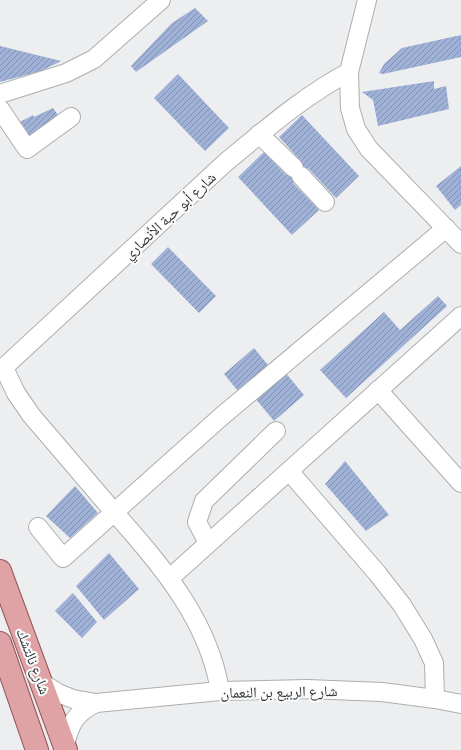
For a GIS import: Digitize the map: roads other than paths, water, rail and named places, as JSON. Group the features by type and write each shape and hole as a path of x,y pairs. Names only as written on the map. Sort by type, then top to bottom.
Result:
{"main road":[{"name":"شارع نالتشك","path":"0,572 66,748"},
{"name":"شارع نالتشك","path":"0,643 37,750"}],"street":[{"path":"0,94 66,74 94,59 162,0"},
{"path":"367,0 349,72 350,108 356,129 369,150 461,244"},
{"name":"شارع أبو حبة الأنصاري","path":"2,369 226,162 259,134 324,87 349,72"},
{"path":"0,109 27,150 71,117"},
{"path":"259,134 325,202"},
{"path":"38,527 63,558 222,416 446,228"},
{"path":"170,578 461,316"},
{"path":"2,369 31,415 170,578 202,630 217,672 220,691"},
{"path":"378,390 461,483"},
{"path":"208,543 197,522 204,501 276,432"},
{"path":"289,471 377,572 402,605 424,639 434,664 434,699"},
{"name":"شارع الربيع بن النعمان","path":"42,682 58,693 73,700 96,703 220,691 307,689 382,692 461,704"},
{"name":"شارع الربيع بن النعمان","path":"66,748 69,726 82,711 96,703"}]}
